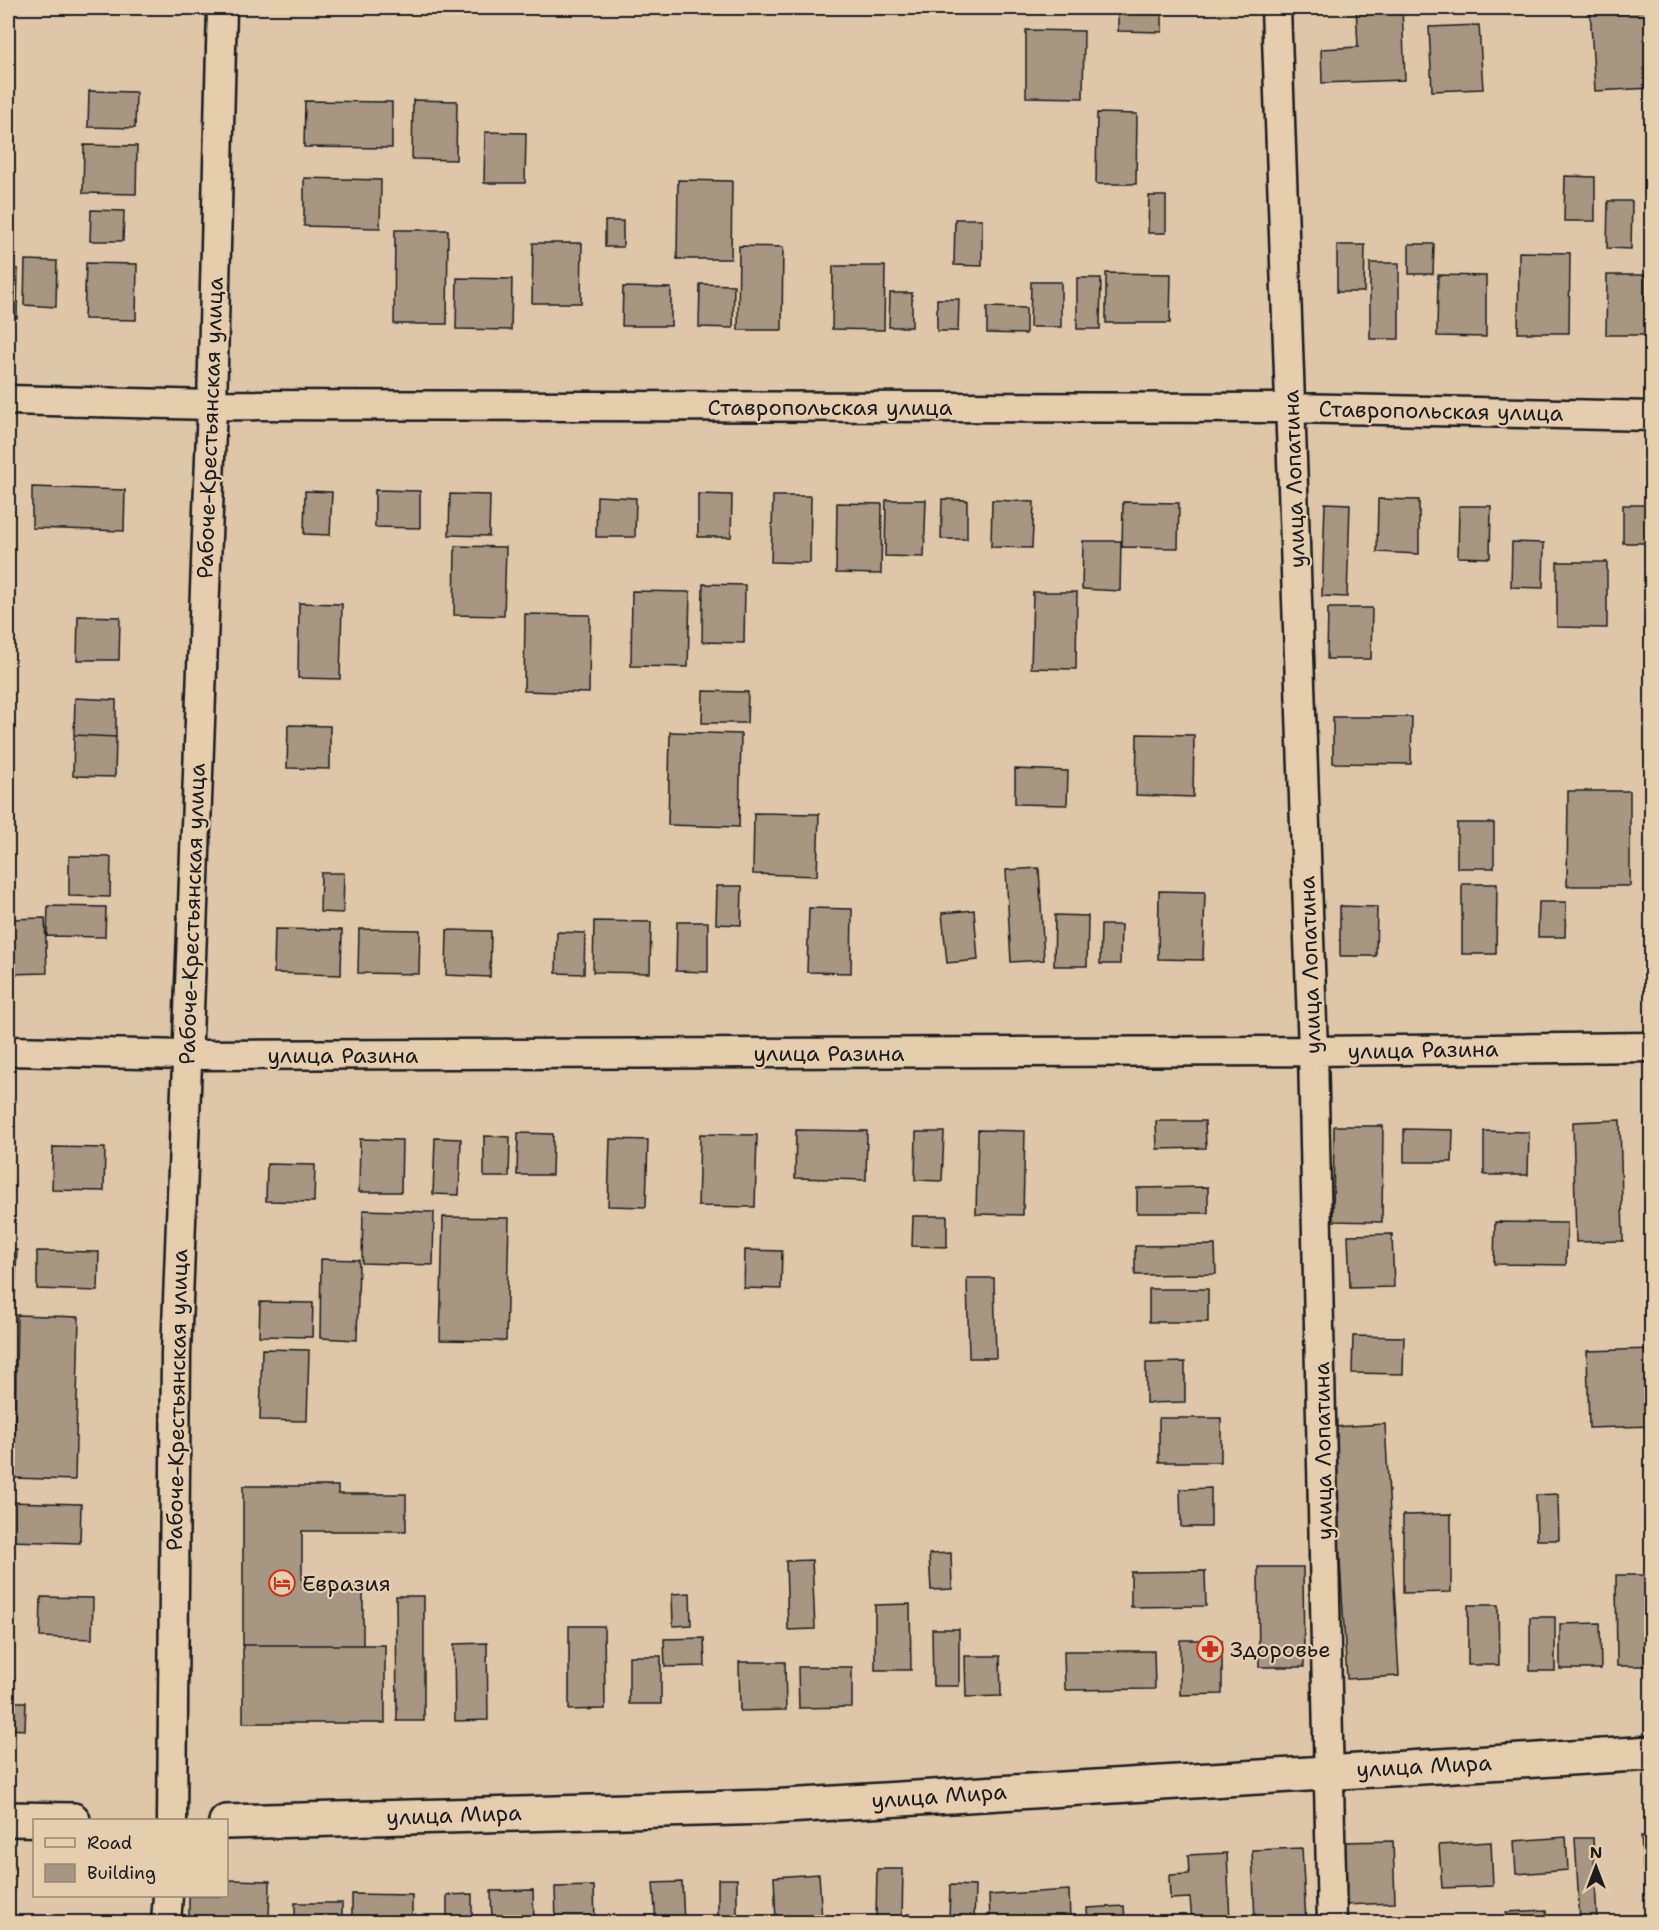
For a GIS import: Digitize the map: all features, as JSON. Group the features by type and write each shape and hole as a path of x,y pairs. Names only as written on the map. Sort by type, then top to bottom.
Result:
{"main road":[{"name":"улица Мира","path":"228,1822 770,1806 1652,1753"},
{"path":"8,1819 33,1820"}],"street":[{"name":"Рабоче-Крестьянская улица","path":"172,1819 176,1353 212,405 222,8"},
{"name":"улица Лопатина","path":"1276,8 1292,408 1313,1051 1332,1923"},
{"name":"Ставропольская улица","path":"8,400 212,405 1292,408 1652,416"},
{"name":"улица Разина","path":"8,1051 186,1055 1313,1051 1652,1047"},
{"path":"166,1923 168,1897"}],"building":[{"path":"338,8 388,8 388,12 338,11"},
{"path":"1118,8 1162,8 1162,32 1118,31"},
{"path":"1356,8 1402,8 1405,80 1322,83 1321,49 1358,47"},
{"path":"1590,8 1652,8 1652,88 1595,91"},
{"path":"1479,25 1483,89 1432,91 1429,27"},
{"path":"1026,30 1084,31 1083,98 1026,97"},
{"path":"89,91 136,92 135,128 88,127"},
{"path":"413,100 457,101 456,160 412,159"},
{"path":"305,101 392,102 392,148 304,147"},
{"path":"1097,113 1137,114 1136,184 1096,184"},
{"path":"485,132 526,133 525,183 484,183"},
{"path":"84,145 137,146 136,194 83,193"},
{"path":"1565,176 1595,177 1595,221 1564,221"},
{"path":"304,178 381,180 380,228 304,226"},
{"path":"678,180 732,181 731,259 677,259"},
{"path":"1648,183 1652,183 1652,251 1648,251"},
{"path":"1149,196 1166,196 1166,233 1148,233"},
{"path":"1608,201 1632,201 1631,249 1607,248"},
{"path":"91,210 124,211 123,241 90,241"},
{"path":"955,219 982,219 982,266 954,265"},
{"path":"605,221 623,221 623,247 605,247"},
{"path":"395,230 448,230 447,324 394,324"},
{"path":"533,243 582,243 581,303 532,303"},
{"path":"1409,244 1434,244 1433,274 1409,274"},
{"path":"1337,245 1365,245 1364,292 1337,292"},
{"path":"739,246 783,247 782,330 738,330"},
{"path":"1519,252 1570,253 1569,333 1518,333"},
{"path":"25,260 57,261 56,307 24,305"},
{"path":"86,263 137,264 136,320 84,319"},
{"path":"1370,263 1399,263 1399,339 1370,339"},
{"path":"833,266 885,266 884,330 832,329"},
{"path":"8,269 18,269 17,318 8,317"},
{"path":"1106,273 1171,274 1170,323 1106,323"},
{"path":"1438,275 1486,276 1486,337 1437,336"},
{"path":"1607,275 1645,275 1645,335 1606,335"},
{"path":"457,278 512,279 511,330 456,329"},
{"path":"1077,278 1101,278 1100,329 1077,329"},
{"path":"1031,282 1061,282 1061,327 1030,327"},
{"path":"700,284 734,285 733,328 699,327"},
{"path":"623,287 671,288 671,326 622,326"},
{"path":"890,293 912,293 912,327 889,327"},
{"path":"937,299 959,299 958,331 937,331"},
{"path":"987,307 1026,308 1026,334 987,333"},
{"path":"32,487 125,490 124,531 32,528"},
{"path":"375,490 420,491 420,528 375,527"},
{"path":"305,491 332,492 330,535 304,534"},
{"path":"450,494 490,495 489,536 449,535"},
{"path":"698,494 732,495 731,537 698,537"},
{"path":"597,496 636,498 635,537 596,537"},
{"path":"773,496 811,496 810,563 771,562"},
{"path":"942,499 967,500 967,539 941,539"},
{"path":"1378,499 1419,500 1419,554 1377,552"},
{"path":"886,500 926,500 924,557 885,556"},
{"path":"992,500 1034,502 1032,548 991,547"},
{"path":"1123,502 1179,503 1178,548 1122,547"},
{"path":"837,503 882,504 881,574 836,573"},
{"path":"1325,503 1350,504 1347,597 1322,596"},
{"path":"1623,505 1652,505 1652,543 1623,543"},
{"path":"1459,506 1491,506 1490,558 1458,557"},
{"path":"1083,541 1121,541 1120,591 1082,589"},
{"path":"1512,542 1544,543 1543,588 1511,587"},
{"path":"455,546 506,547 504,616 454,615"},
{"path":"1557,562 1607,562 1607,628 1557,627"},
{"path":"703,584 745,585 744,643 702,642"},
{"path":"632,591 690,592 688,667 631,666"},
{"path":"1033,592 1077,592 1076,669 1031,668"},
{"path":"299,603 342,604 340,679 298,678"},
{"path":"1328,608 1372,608 1371,659 1327,659"},
{"path":"525,614 590,615 589,693 524,691"},
{"path":"78,616 120,617 119,660 77,660"},
{"path":"703,691 748,692 747,723 702,723"},
{"path":"75,698 116,700 116,737 74,735"},
{"path":"1333,717 1412,717 1411,764 1333,763"},
{"path":"288,725 330,726 330,769 287,768"},
{"path":"670,732 741,734 739,827 668,825"},
{"path":"1137,734 1194,735 1193,797 1136,795"},
{"path":"74,735 116,737 115,777 73,776"},
{"path":"1015,769 1068,771 1067,805 1015,804"},
{"path":"1568,791 1630,791 1630,886 1567,886"},
{"path":"754,813 819,814 817,876 753,874"},
{"path":"1457,823 1494,823 1494,868 1457,868"},
{"path":"69,856 111,857 110,897 69,896"},
{"path":"1039,868 1044,960 1011,962 1006,870"},
{"path":"321,873 344,873 343,913 320,912"},
{"path":"1462,884 1497,884 1496,954 1462,954"},
{"path":"717,886 742,886 741,925 716,924"},
{"path":"1159,891 1205,892 1203,960 1158,959"},
{"path":"1539,902 1566,902 1565,937 1538,937"},
{"path":"48,906 106,907 105,937 47,936"},
{"path":"1340,906 1377,907 1376,956 1340,956"},
{"path":"809,908 852,909 851,973 807,972"},
{"path":"974,910 978,960 947,963 942,913"},
{"path":"1055,915 1088,916 1087,966 1054,966"},
{"path":"45,918 47,973 9,974 8,919"},
{"path":"594,921 651,922 650,973 593,972"},
{"path":"677,922 708,922 708,972 676,971"},
{"path":"1101,925 1121,925 1120,964 1100,964"},
{"path":"275,929 342,930 341,975 274,973"},
{"path":"359,929 420,930 419,974 358,973"},
{"path":"447,930 491,931 490,977 446,975"},
{"path":"557,932 585,933 584,974 556,973"},
{"path":"1620,1120 1623,1241 1576,1242 1573,1122"},
{"path":"1156,1121 1205,1121 1206,1148 1157,1149"},
{"path":"1334,1126 1383,1126 1382,1222 1333,1221"},
{"path":"1404,1129 1453,1130 1452,1162 1404,1162"},
{"path":"796,1130 867,1131 866,1180 795,1178"},
{"path":"978,1130 1025,1131 1023,1215 976,1214"},
{"path":"1484,1131 1529,1132 1528,1175 1484,1175"},
{"path":"916,1132 944,1132 942,1181 915,1180"},
{"path":"518,1133 553,1134 552,1175 517,1175"},
{"path":"700,1134 757,1135 755,1207 698,1206"},
{"path":"484,1136 510,1137 509,1177 484,1177"},
{"path":"435,1138 461,1139 459,1195 433,1194"},
{"path":"360,1139 402,1140 401,1192 359,1192"},
{"path":"610,1139 648,1140 646,1207 608,1206"},
{"path":"53,1147 105,1148 104,1191 52,1190"},
{"path":"267,1164 315,1165 314,1202 266,1201"},
{"path":"1208,1187 1208,1213 1137,1213 1137,1188"},
{"path":"363,1210 434,1212 433,1265 362,1263"},
{"path":"913,1216 947,1216 947,1247 912,1246"},
{"path":"443,1217 509,1218 506,1341 440,1340"},
{"path":"1495,1222 1567,1223 1566,1265 1494,1264"},
{"path":"1392,1234 1394,1287 1350,1288 1348,1235"},
{"path":"1215,1245 1216,1274 1135,1275 1135,1246"},
{"path":"8,1250 17,1250 15,1293 8,1293"},
{"path":"745,1250 782,1251 781,1289 744,1288"},
{"path":"37,1251 99,1252 98,1291 37,1289"},
{"path":"321,1259 359,1260 357,1340 320,1338"},
{"path":"967,1278 994,1278 996,1358 969,1358"},
{"path":"1149,1289 1208,1289 1208,1322 1149,1322"},
{"path":"260,1302 313,1303 312,1337 259,1336"},
{"path":"17,1315 79,1317 75,1480 14,1478"},
{"path":"1353,1336 1404,1337 1403,1374 1352,1373"},
{"path":"262,1349 309,1350 307,1421 260,1420"},
{"path":"1652,1349 1652,1426 1589,1428 1587,1351"},
{"path":"1185,1362 1185,1402 1146,1403 1146,1363"},
{"path":"1159,1418 1221,1418 1221,1462 1159,1462"},
{"path":"1385,1424 1399,1676 1347,1679 1332,1427"},
{"path":"243,1486 338,1486 338,1494 406,1494 406,1531 302,1531 302,1586 363,1586 363,1645 243,1645"},
{"path":"1211,1488 1211,1527 1181,1527 1180,1489"},
{"path":"1558,1494 1559,1540 1537,1540 1536,1495"},
{"path":"8,1502 81,1504 80,1543 8,1541"},
{"path":"1451,1514 1451,1592 1403,1593 1403,1515"},
{"path":"951,1553 952,1589 931,1590 929,1554"},
{"path":"812,1560 815,1629 788,1630 786,1561"},
{"path":"1258,1567 1303,1567 1304,1667 1259,1667"},
{"path":"1205,1571 1206,1606 1131,1607 1131,1572"},
{"path":"1616,1575 1652,1575 1652,1666 1617,1666"},
{"path":"690,1593 691,1625 673,1626 672,1594"},
{"path":"396,1596 424,1596 424,1721 397,1721"},
{"path":"41,1597 93,1598 92,1639 40,1637"},
{"path":"910,1604 911,1670 875,1670 875,1605"},
{"path":"1468,1605 1498,1605 1499,1665 1468,1665"},
{"path":"1530,1617 1555,1617 1555,1671 1530,1671"},
{"path":"1600,1623 1601,1669 1560,1669 1560,1624"},
{"path":"569,1626 604,1626 605,1709 569,1710"},
{"path":"932,1629 959,1629 959,1686 933,1686"},
{"path":"704,1638 705,1666 665,1667 664,1639"},
{"path":"1180,1640 1222,1640 1222,1694 1180,1695"},
{"path":"487,1643 488,1720 455,1721 454,1644"},
{"path":"243,1645 385,1645 385,1723 243,1723"},
{"path":"1064,1651 1154,1651 1155,1689 1065,1690"},
{"path":"629,1656 661,1656 661,1704 629,1704"},
{"path":"965,1656 1000,1656 1001,1696 966,1697"},
{"path":"739,1662 785,1662 786,1710 740,1711"},
{"path":"798,1667 852,1667 852,1707 799,1708"},
{"path":"8,1702 26,1702 25,1730 8,1729"},
{"path":"1652,1836 1652,1887 1645,1888 1641,1837"},
{"path":"1566,1837 1568,1870 1516,1874 1514,1841"},
{"path":"1575,1838 1593,1838 1597,1922 1580,1922"},
{"path":"1393,1841 1395,1903 1342,1905 1340,1842"},
{"path":"1491,1842 1493,1886 1442,1888 1439,1845"},
{"path":"1302,1848 1306,1922 1255,1922 1252,1850"},
{"path":"1227,1853 1230,1922 1192,1922 1190,1898 1170,1899 1169,1875 1189,1874 1188,1855"},
{"path":"877,1869 903,1869 902,1920 876,1919"},
{"path":"819,1874 822,1920 776,1922 774,1877"},
{"path":"718,1879 737,1879 737,1922 718,1922"},
{"path":"228,1880 270,1881 269,1922 189,1922 189,1897 228,1897"},
{"path":"682,1882 684,1922 656,1922 653,1883"},
{"path":"950,1885 975,1886 974,1922 949,1922"},
{"path":"594,1886 595,1922 556,1922 555,1887"},
{"path":"533,1890 534,1922 492,1922 491,1891"},
{"path":"1069,1890 1070,1922 990,1922 989,1895"},
{"path":"352,1894 412,1895 412,1922 352,1922"},
{"path":"472,1894 472,1922 447,1922 447,1895"},
{"path":"295,1903 342,1903 342,1922 295,1922"},
{"path":"1124,1906 1125,1922 1088,1922 1087,1908"},
{"path":"1546,1910 1547,1922 1506,1922 1506,1912"},
{"path":"907,1914 927,1916 927,1922 907,1922"}],"place":[{"name":"Евразия","path":"282,1583"},
{"name":"Здоровье","path":"1210,1649"}]}
